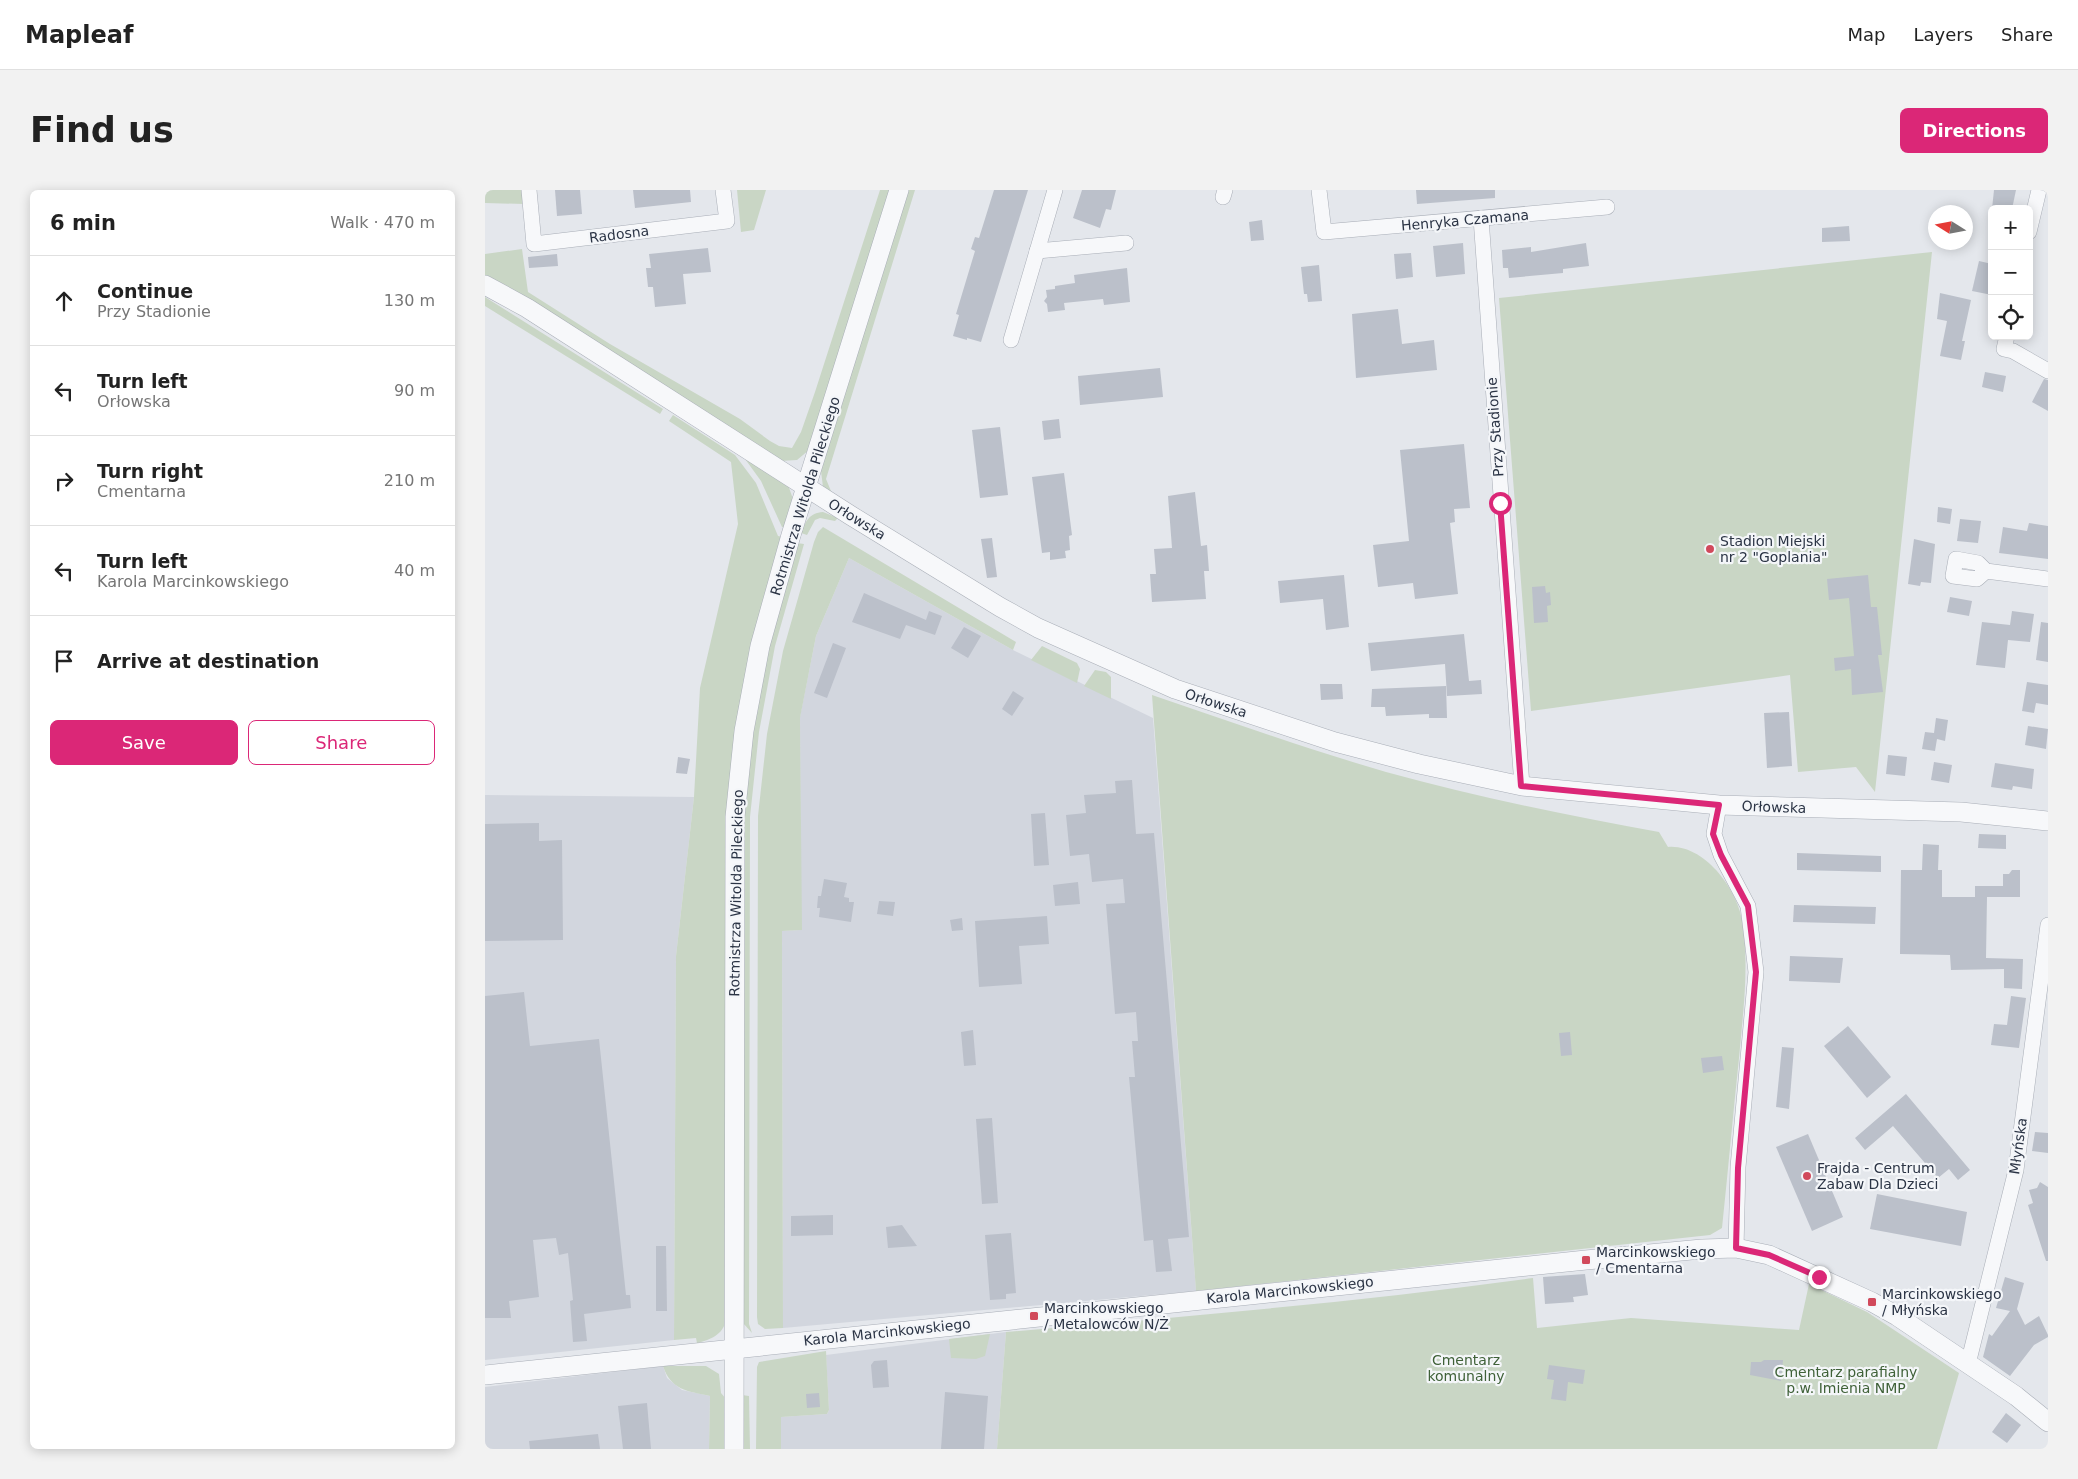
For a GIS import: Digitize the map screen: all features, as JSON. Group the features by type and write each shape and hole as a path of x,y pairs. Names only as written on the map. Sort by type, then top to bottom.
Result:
{"street":[{"name":"Radosna","path":"529,190 534,244 727,222 723,190"},
{"name":"Rotmistrza Witolda Pileckiego","path":"734,1449 735,816 744,731 760,646 899,190"},
{"path":"1011,340 1055,190"},
{"name":"Henryka Czamana","path":"1319,190 1324,232 1607,207"},
{"path":"2033,215 2039,190"},
{"name":"Przy Stadionie","path":"1481,218 1521,786"},
{"path":"1037,251 1126,243"},
{"name":"Orłowska","path":"485,285 535,314 807,488 1030,624 1175,689 1335,742 1419,764 1521,786 1719,805 1961,812 2048,821"},
{"path":"2006,340 2004,349 2013,351 2048,371"},
{"path":"1986,571 2048,578"},
{"path":"1719,805 1713,834 1721,855 1748,906 1756,972 1738,1168 1736,1248"},
{"name":"Młyńska","path":"1968,1364 2011,1192 2048,925"},
{"name":"Karola Marcinkowskiego","path":"485,1375 1586,1260 1702,1249 1736,1248 1783,1260 1872,1302 1968,1364 2048,1422"}],"shaded area":[{"path":"849,558 1013,650 1153,718 1196,1291 783,1328 782,931 801,930 800,717 816,636"},
{"path":"485,795 694,797 676,956 674,1340 485,1360"},
{"path":"1006,1332 997,1449 781,1449 781,1417 827,1414 829,1410 826,1355"},
{"path":"663,1366 667,1378 682,1390 710,1396 709,1449 485,1449 485,1387"}],"green space":[{"path":"485,190 522,190 524,204 485,203"},
{"path":"737,190 766,190 754,230 741,232"},
{"path":"880,190 890,190 809,450 797,460 780,461 485,277 485,254 522,249 528,292 610,344 740,419 770,441 779,446 792,448 801,432 815,392"},
{"path":"908,190 915,190 826,479 833,496 823,487 821,471"},
{"name":"Stadion Miejski nr 2 \"Goplania\"","path":"1932,252 1875,792 1856,767 1798,772 1790,675 1531,711 1499,298"},
{"path":"485,297 663,409 660,414 485,306"},
{"path":"673,415 735,455 756,483 778,536 783,537 727,830 725,898 726,1320 719,1333 697,1343 696,1338 674,1340 676,956 694,797 700,688 738,524 731,462 669,421"},
{"path":"740,452 787,482 793,499 785,528 782,527 761,481"},
{"path":"823,512 838,518 835,521 820,518 815,520 807,535 801,533 811,516"},
{"path":"823,527 1016,642 1013,650 849,558 816,636 800,718 802,930 782,931 783,1328 765,1329 758,1324 757,1317 758,816 767,734 783,651 814,542 818,532"},
{"path":"797,543 804,544 775,646 759,732 750,817 749,1324 752,1333 743,1323 742,817 751,732 767,645"},
{"path":"1042,646 1077,663 1080,669 1077,683 1031,660"},
{"path":"1095,670 1106,672 1111,677 1111,699 1084,686"},
{"path":"1152,695 1386,772 1522,805 1659,832 1668,847 1682,848 1695,853 1707,861 1718,872 1735,898 1743,925 1745,942 1745,991 1722,1228 1710,1235 1196,1291"},
{"path":"1533,1278 1537,1328 1631,1318 1799,1330 1809,1284 1867,1312 1959,1373 1937,1449 997,1449 1006,1332 1336,1302"},
{"path":"990,1334 985,1356 976,1359 951,1358 949,1339"},
{"path":"826,1351 829,1410 827,1414 781,1417 781,1449 756,1449 757,1367 759,1362"},
{"path":"663,1366 706,1366 719,1374 721,1393 726,1399 726,1449 709,1449 710,1396 687,1391 675,1385 666,1374"},
{"path":"742,1395 749,1396 750,1449 742,1449"}],"building":[{"path":"555,190 580,190 582,214 557,216"},
{"path":"633,190 690,190 691,202 635,208"},
{"path":"994,190 1028,190 981,342 953,336 959,315 956,314 975,251 971,249 975,237 979,238"},
{"path":"1082,190 1116,190 1111,210 1106,209 1100,228 1073,218"},
{"path":"1416,190 1495,190 1495,198 1417,204"},
{"path":"1994,190 2016,190 2013,205 1992,205"},
{"path":"1262,220 1264,240 1251,241 1249,222"},
{"path":"1849,226 1850,241 1822,242 1822,228"},
{"path":"1463,243 1465,274 1436,277 1433,246"},
{"path":"1586,243 1589,266 1563,269 1563,273 1509,278 1508,268 1503,268 1502,250 1531,247 1531,252"},
{"path":"708,248 711,272 683,274 686,304 655,307 653,287 648,287 646,268 651,268 649,254"},
{"path":"1411,253 1413,277 1396,279 1394,254"},
{"path":"557,254 558,266 529,268 528,257"},
{"path":"1979,261 1988,263 1988,294 1972,291"},
{"path":"1319,265 1322,301 1308,302 1307,294 1304,294 1301,267"},
{"path":"1127,268 1130,302 1104,305 1103,299 1064,303 1065,310 1048,312 1047,304 1044,301 1047,297 1046,290 1055,289 1055,286 1075,283 1074,275"},
{"path":"1940,293 1971,300 1962,341 1965,341 1961,360 1940,356 1947,321 1937,319"},
{"path":"1398,309 1402,344 1434,340 1437,370 1356,378 1352,314"},
{"path":"1160,368 1163,397 1080,405 1078,376"},
{"path":"1985,372 2006,376 2003,392 1982,387"},
{"path":"2044,379 2048,380 2048,411 2032,402"},
{"path":"1059,419 1061,438 1044,440 1042,421"},
{"path":"1000,427 1008,495 980,498 972,430"},
{"path":"1464,444 1470,508 1454,509 1455,522 1450,523 1458,594 1415,599 1413,583 1378,587 1373,545 1409,541 1400,450"},
{"path":"1064,473 1072,535 1069,536 1070,550 1065,551 1066,558 1050,560 1050,552 1042,553 1032,477"},
{"path":"1195,492 1201,546 1207,545 1209,571 1204,571 1206,599 1152,602 1150,574 1156,574 1154,549 1172,548 1168,496"},
{"path":"1938,507 1952,509 1950,524 1937,522"},
{"path":"1960,519 1981,521 1978,543 1957,541"},
{"path":"2029,523 2048,526 2048,559 1999,553 2003,527 2027,531"},
{"path":"992,538 997,577 987,578 981,539"},
{"path":"1914,539 1935,544 1931,583 1921,582 1920,586 1908,584"},
{"path":"1344,575 1349,627 1326,630 1323,599 1280,603 1278,581"},
{"path":"1868,575 1871,607 1877,607 1882,655 1878,655 1883,692 1852,695 1851,669 1835,671 1834,658 1854,656 1849,598 1829,600 1827,579"},
{"path":"1545,586 1546,593 1550,592 1551,605 1547,606 1548,622 1534,623 1532,587"},
{"path":"864,593 926,620 929,611 942,616 935,635 906,625 900,639 852,622"},
{"path":"1950,597 1972,601 1969,616 1947,612"},
{"path":"2012,611 2034,614 2030,642 2008,640 2005,668 1976,665 1982,622 2010,625"},
{"path":"2041,622 2048,623 2048,662 2036,660"},
{"path":"964,627 981,636 968,658 951,648"},
{"path":"1464,634 1469,681 1481,680 1482,694 1447,696 1445,664 1371,671 1368,643"},
{"path":"833,643 846,648 827,698 814,693"},
{"path":"2027,682 2048,685 2048,705 2036,703 2034,713 2022,711"},
{"path":"1320,684 1342,684 1343,699 1321,700"},
{"path":"1446,686 1447,718 1429,718 1429,714 1386,716 1385,707 1371,707 1372,689"},
{"path":"1013,691 1024,698 1012,716 1002,709"},
{"path":"1789,712 1792,766 1767,768 1764,713"},
{"path":"1936,718 1948,720 1945,741 1937,739 1935,751 1922,749 1925,732 1934,733"},
{"path":"2028,726 2048,729 2046,749 2025,745"},
{"path":"1888,755 1907,757 1905,776 1886,774"},
{"path":"678,757 690,759 687,774 676,773"},
{"path":"1934,762 1952,765 1949,783 1931,780"},
{"path":"1995,763 2034,769 2032,789 2013,786 2012,790 1991,787"},
{"path":"1132,780 1136,834 1154,833 1189,1237 1168,1239 1172,1271 1156,1272 1153,1240 1144,1241 1129,1077 1135,1077 1132,1041 1138,1041 1136,1012 1115,1014 1106,904 1125,903 1123,879 1092,882 1089,854 1070,856 1066,815 1086,813 1084,795 1116,793 1115,781"},
{"path":"1045,813 1049,865 1034,866 1031,814"},
{"path":"539,823 539,841 562,840 563,940 485,941 485,824"},
{"path":"1979,834 2006,835 2006,849 1978,848"},
{"path":"1923,844 1939,845 1938,870 1942,870 1942,897 1975,897 1975,886 2003,886 2003,874 2009,874 2012,870 2020,870 2020,897 1987,897 1986,958 2023,959 2022,989 2004,988 2004,969 1951,970 1950,955 1900,954 1901,870 1922,870"},
{"path":"1797,853 1881,856 1881,872 1797,870"},
{"path":"824,879 847,883 844,897 849,898 849,902 854,902 851,922 819,917 820,908 817,908 818,896 821,896"},
{"path":"1078,882 1080,904 1055,906 1053,885"},
{"path":"879,901 895,902 893,916 877,914"},
{"path":"1794,905 1876,907 1875,924 1793,922"},
{"path":"1047,916 1049,944 1019,946 1022,984 979,987 975,921"},
{"path":"962,918 963,930 952,931 950,920"},
{"path":"1790,956 1843,958 1840,983 1789,981"},
{"path":"524,992 530,1046 599,1039 626,1295 630,1295 631,1308 584,1314 587,1341 573,1342 570,1301 573,1300 568,1253 559,1255 556,1238 533,1240 539,1297 509,1301 511,1318 485,1318 485,996"},
{"path":"2011,996 2026,998 2019,1048 1991,1045 1994,1024 2007,1025"},
{"path":"1848,1026 1891,1077 1867,1098 1824,1046"},
{"path":"973,1030 976,1065 964,1066 961,1032"},
{"path":"1570,1032 1572,1055 1561,1056 1559,1033"},
{"path":"1782,1047 1794,1048 1789,1109 1776,1107"},
{"path":"1722,1056 1724,1070 1703,1073 1701,1058"},
{"path":"1906,1094 1970,1170 1958,1180 1949,1169 1938,1178 1893,1126 1865,1150 1855,1138"},
{"path":"992,1118 998,1203 982,1204 976,1119"},
{"path":"2035,1132 2048,1133 2048,1153 2032,1151"},
{"name":"Frajda - Centrum Zabaw Dla Dzieci","path":"1808,1134 1843,1217 1812,1231 1776,1147"},
{"path":"2040,1182 2048,1187 2048,1261 2046,1261 2028,1205 2033,1203 2029,1190 2037,1188"},
{"path":"1877,1194 1967,1212 1961,1246 1870,1229"},
{"path":"833,1215 833,1235 791,1236 791,1216"},
{"path":"902,1225 917,1246 888,1248 886,1227"},
{"path":"1011,1233 1016,1293 1006,1294 1006,1299 990,1300 985,1235"},
{"path":"656,1246 666,1246 667,1311 656,1311"},
{"path":"1585,1274 1588,1295 1573,1297 1574,1302 1545,1304 1543,1277"},
{"path":"2005,1277 2024,1283 2017,1309 2025,1325 2039,1316 2048,1335 2048,1337 2034,1345 2010,1376 1983,1357 1989,1334 1992,1336 2010,1311 1996,1308"},
{"path":"887,1360 889,1387 873,1388 871,1365 874,1361"},
{"path":"1764,1360 1783,1360 1781,1381 1750,1375 1751,1362 1761,1362"},
{"path":"1549,1365 1585,1370 1583,1384 1568,1382 1566,1401 1551,1399 1554,1380 1547,1379"},
{"path":"945,1392 988,1396 984,1449 941,1449"},
{"path":"819,1393 820,1407 807,1408 806,1394"},
{"path":"647,1403 651,1449 623,1449 618,1406"},
{"path":"2006,1413 2021,1425 2007,1443 1992,1432"},
{"path":"598,1434 600,1449 530,1449 529,1441"}],"place":[{"name":"Stadion Miejski nr 2 \"Goplania\"","path":"1710,549"},
{"name":"Frajda - Centrum Zabaw Dla Dzieci","path":"1807,1176"},
{"name":"Marcinkowskiego / Cmentarna","path":"1586,1260"},
{"name":"Marcinkowskiego / Młyńska","path":"1872,1302"},
{"name":"Marcinkowskiego / Metalowców N/Ż","path":"1034,1316"}],"route":[{"path":"1500,503 1521,786 1719,805 1713,834 1721,855 1748,906 1756,972 1738,1168 1736,1248 1769,1255 1819,1277"}],"park label":[{"name":"Cmentarz komunalny","path":"1466,1368"},
{"name":"Cmentarz parafialny p.w. Imienia NMP","path":"1846,1380"}]}
